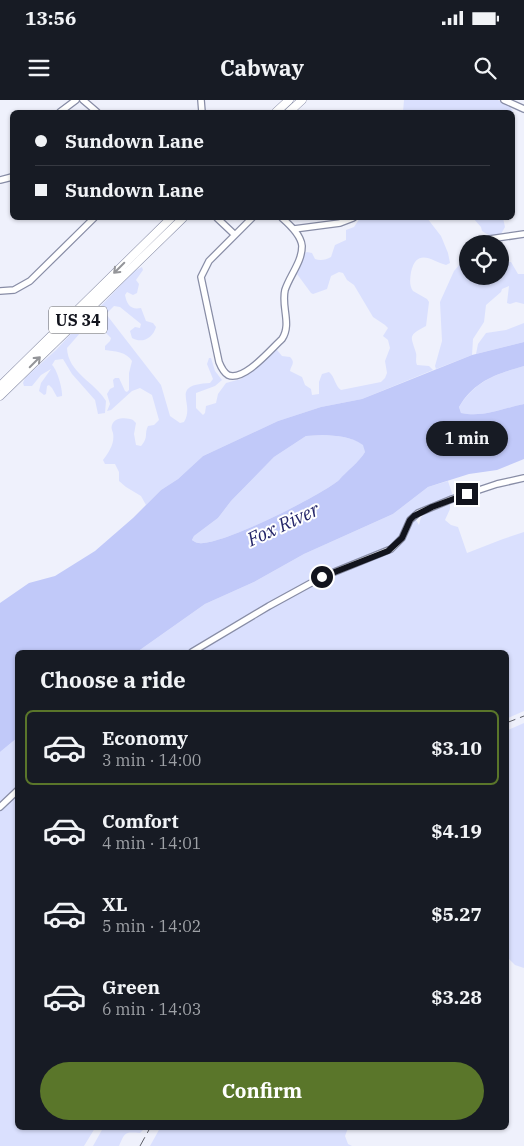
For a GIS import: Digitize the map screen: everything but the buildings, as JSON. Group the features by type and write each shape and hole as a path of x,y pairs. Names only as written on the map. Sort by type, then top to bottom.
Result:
{"main road":[{"path":"278,110 289,100"},
{"path":"291,110 302,100"},
{"name":"US 34","path":"0,386 169,220"},
{"name":"US 34","path":"0,396 181,220"}],"street":[{"path":"63,110 76,100"},
{"path":"83,100 95,110"},
{"path":"504,100 524,109"},
{"path":"0,291 14,290 30,281 92,220"},
{"path":"219,220 234,234"},
{"path":"250,220 209,261 201,277 219,362 223,370 234,376 242,375 249,370 286,334 285,290 301,256 302,244 294,229 284,220"},
{"path":"294,229 340,223 348,220"},
{"path":"509,236 524,234"},
{"path":"195,650 316,580 391,549 402,538 410,520 418,513 452,499 524,478"},
{"path":"0,807 15,793"}],"shaded area":[{"path":"404,100 498,100 512,110 403,110"},
{"path":"359,220 429,220 441,236 450,263 446,265 421,258 414,264 410,280 413,291 429,302 426,326 413,334 412,337 416,353 416,364 429,366 433,370 362,399 321,407 278,421 203,456 178,479 161,490 146,505 141,496 119,481 119,472 115,464 105,464 103,460 112,444 112,426 115,420 127,418 136,423 134,434 136,445 141,446 146,438 148,426 154,425 159,420 152,395 140,388 132,391 111,410 107,411 110,404 107,394 114,387 113,380 115,378 119,378 125,391 129,390 129,373 132,361 124,354 105,350 105,346 111,338 101,328 92,323 67,348 72,364 77,371 106,401 105,413 98,414 95,400 72,374 63,359 55,360 52,365 62,389 62,396 57,397 49,385 47,386 46,394 44,395 39,391 41,383 51,369 41,375 32,386 24,386 25,378 98,309 134,271 142,267 143,270 136,280 139,284 137,293 133,295 127,292 125,295 130,306 141,308 146,321 153,323 156,327 155,331 147,339 136,340 132,338 130,331 135,327 140,328 141,324 120,307 114,306 106,314 161,385 170,416 180,423 184,422 187,415 186,391 197,384 210,383 213,379 207,364 209,358 211,358 215,371 222,380 215,386 196,393 196,408 203,415 206,406 216,403 218,394 226,383 241,379 274,350 277,350 282,356 292,359 290,371 302,377 305,385 311,389 312,395 319,394 319,382 322,374 329,372 341,390 381,382 387,373 385,361 390,348 388,340 383,336 388,328 373,317 354,285 347,280 343,273 339,272 331,276 327,289 313,294 297,274 303,254 307,252 312,253 315,259 319,260 331,257 335,245 346,240 346,230 354,227"},
{"path":"475,220 503,220 505,227 501,234 489,235 482,231"},
{"path":"509,262 511,262 518,274 524,274 524,304 516,302 507,303 509,286 502,289 486,305 484,322 473,339 472,355 436,369 435,366 442,341 440,302 454,271 459,265 459,285 509,285"},
{"path":"524,323 524,342 476,354 478,344 486,333 506,330"},
{"path":"524,366 524,404 485,413 461,413 459,407 465,398 479,385 504,372"},
{"path":"322,435 354,440 364,445 365,452 357,463 339,480 293,508 227,537 210,542 198,543 192,540 194,536 218,518 231,501 274,457 306,436"},
{"path":"448,481 453,496 412,513 419,525 421,517 425,514 450,505 445,520 451,525 458,527 467,553 524,532 524,711 509,718 509,650 140,650 205,604 254,582 304,554 393,514 428,487"},
{"path":"524,723 524,968 515,965 509,959 509,730"},
{"path":"15,740 15,1130 94,1130 84,1146 0,1146 0,752"},
{"path":"102,1130 143,1130 140,1133 126,1134 119,1146 93,1146"},
{"path":"159,1130 347,1130 345,1136 348,1144 352,1146 150,1146"}],"water":[{"name":"Fox River","path":"524,342 524,366 504,372 479,385 465,398 459,407 461,413 477,414 524,404 524,459 497,470 469,474 428,487 393,514 304,554 254,582 205,604 140,650 15,650 15,740 0,752 0,603 29,583 55,576 95,551 133,518 161,490 178,479 203,456 278,421 321,407 362,399 472,355","holes":["306,436 344,437 363,445 365,452 339,480 329,487 293,508 248,529 210,542 198,543 192,540 194,536 218,518 231,501 274,457"]}],"railway":[{"path":"509,722 524,716"},
{"path":"140,1146 149,1130"}],"route":[{"path":"322,577 388,551 396,546 406,532 410,520 418,513 467,494"}]}
